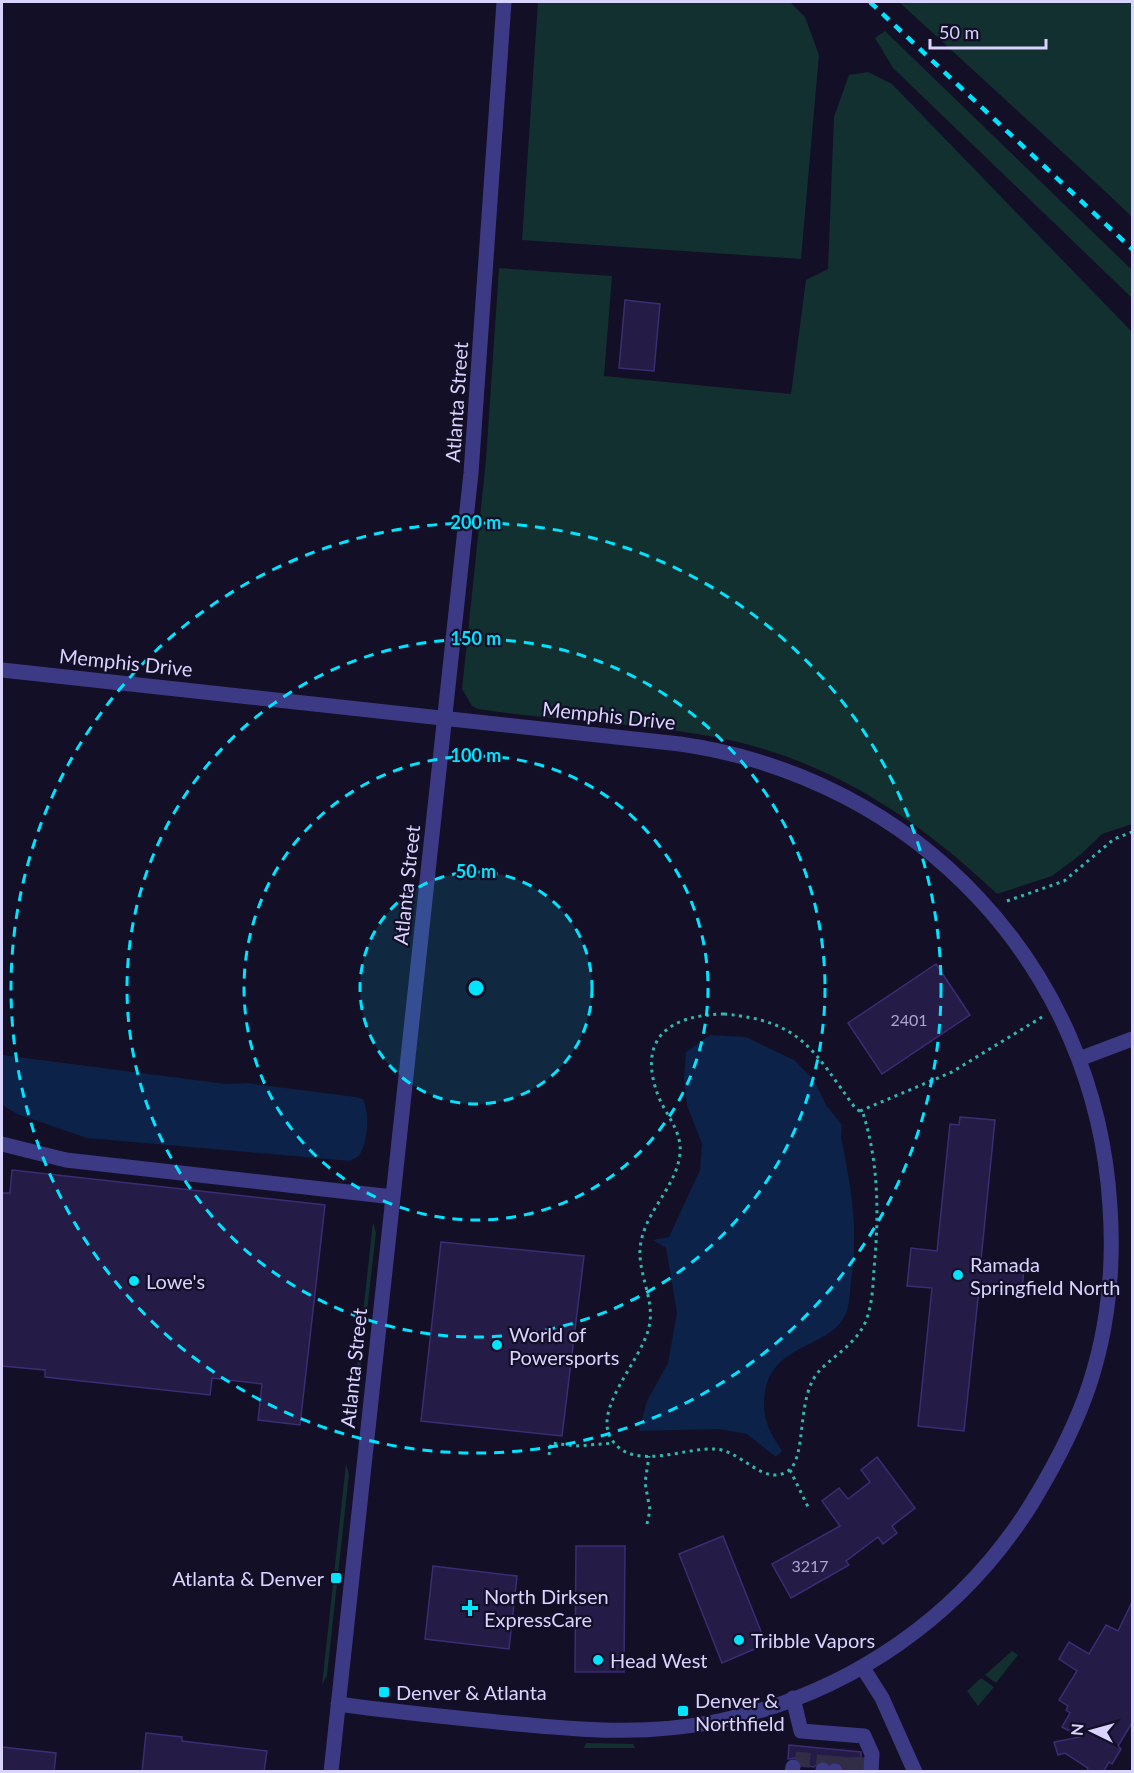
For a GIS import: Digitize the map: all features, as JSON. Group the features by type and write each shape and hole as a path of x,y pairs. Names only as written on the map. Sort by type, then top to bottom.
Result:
{"street":[{"name":"Atlanta Street","path":"331,1772 446,718 474,438 504,2"},
{"name":"Memphis Drive","path":"2,670 716,749 751,757 803,777 870,809 923,846 958,877 985,905 1034,970 1055,1005 1080,1059 1103,1140 1111,1220 1111,1264 1107,1305 1091,1381 1053,1468 1000,1551 935,1616 863,1668 842,1680 719,1721 627,1732 575,1730 338,1704"},
{"path":"1080,1059 1132,1039"},
{"path":"2,1144 66,1160 393,1197"},
{"path":"863,1668 882,1698 915,1772"},
{"path":"793,1698 801,1738 843,1742 872,1754 871,1772"}],"path":[{"path":"1007,901 1064,882 1114,839 1132,832"},
{"path":"706,1014 749,1016 775,1024 817,1054 855,1109 860,1112 868,1129 878,1207 870,1303 866,1320 855,1339 828,1362 810,1384 803,1408 796,1459 790,1470 767,1475 744,1459 720,1449 649,1456 624,1452 614,1443 605,1422 608,1408 644,1345 651,1319 640,1245 647,1220 675,1172 680,1150 676,1130 659,1098 652,1074 653,1048 661,1033 679,1020 706,1014"},
{"path":"860,1112 952,1072 1044,1016"},
{"path":"549,1455 551,1443 576,1446 614,1443"},
{"path":"648,1524 650,1510 645,1483 649,1456"},
{"path":"790,1470 809,1509"}],"green space":[{"path":"538,2 790,2 805,17 819,55 801,259 522,240"},
{"path":"899,2 1132,2 1132,217 1108,194"},
{"path":"885,31 1132,270 1132,298 893,68 875,38"},
{"path":"868,72 892,84 1132,332 1132,824 1102,834 1080,855 1052,876 997,894 933,839 900,815 829,774 791,758 751,745 680,731 478,709 472,706 462,689 486,460 499,268 612,276 604,376 791,394 806,280 828,269 834,117 849,75"},
{"path":"373,1222 376,1233 355,1416 351,1423"},
{"path":"346,1464 349,1474 327,1675 322,1685"},
{"path":"1012,1651 1018,1655 996,1683 985,1675"},
{"path":"981,1678 994,1687 978,1706 967,1691"},
{"path":"586,1743 633,1744 635,1748 584,1748"}],"water":[{"path":"710,1035 746,1037 794,1060 814,1080 826,1105 842,1125 841,1136 851,1191 854,1226 848,1305 839,1324 829,1333 779,1363 770,1376 765,1392 764,1409 770,1430 782,1451 776,1457 747,1434 719,1429 639,1431 647,1401 668,1363 677,1313 666,1248 653,1240 669,1237 700,1170 702,1144 687,1105 684,1078 686,1052"},
{"path":"2,1055 226,1084 247,1083 356,1097 363,1099 367,1113 364,1143 359,1156 350,1161 87,1138 17,1114 2,1105"}],"building":[{"path":"625,300 660,304 654,371 619,368"},
{"path":"936,964 970,1015 882,1074 848,1023"},
{"path":"960,1117 995,1120 981,1260 1024,1265 1022,1293 979,1289 964,1431 918,1426 932,1288 907,1286 911,1248 937,1251 950,1124 959,1125"},
{"path":"12,1170 325,1205 300,1425 258,1420 262,1384 212,1378 210,1395 45,1377 45,1370 2,1366 2,1193 10,1193"},
{"path":"441,1242 584,1256 562,1436 421,1421"},
{"path":"877,1457 915,1508 892,1526 897,1533 883,1544 878,1537 846,1561 849,1565 791,1598 772,1564 840,1526 822,1501 839,1488 848,1499 870,1482 861,1470"},
{"path":"723,1536 766,1644 722,1663 679,1554"},
{"path":"576,1546 625,1546 624,1672 575,1672"},
{"path":"433,1566 517,1576 509,1649 425,1639"},
{"path":"1132,1602 1132,1723 1118,1746 1121,1749 1112,1764 1109,1762 1103,1772 1087,1772 1088,1768 1065,1753 1058,1755 1054,1742 1080,1737 1062,1727 1070,1713 1066,1710 1068,1706 1059,1700 1077,1671 1059,1659 1069,1642 1089,1654 1106,1625 1118,1631"},
{"path":"146,1733 182,1737 182,1741 267,1751 264,1772 142,1772"},
{"path":"789,1745 861,1752 861,1771 844,1770 836,1761 830,1763 822,1760 814,1767 802,1765 795,1758 788,1759"},
{"path":"2,1747 56,1753 54,1772 2,1772"}],"tunnel":[{"path":"802,1767 804,1745"},
{"path":"823,1770 825,1748"},
{"path":"835,1771 837,1749"},
{"path":"846,1772 848,1749"},
{"path":"858,1772 860,1750"}],"railway":[{"path":"870,2 1132,249"}],"place":[{"name":"Ramada Springfield North","path":"958,1275"},
{"name":"Lowe's","path":"134,1281"},
{"name":"World of Powersports","path":"497,1345"},
{"name":"Atlanta & Denver","path":"336,1578"},
{"name":"North Dirksen ExpressCare","path":"470,1608"},
{"name":"Tribble Vapors","path":"739,1640"},
{"name":"Head West","path":"598,1660"},
{"name":"Denver & Atlanta","path":"384,1692"},
{"name":"Denver & Northfield","path":"683,1711"}]}
